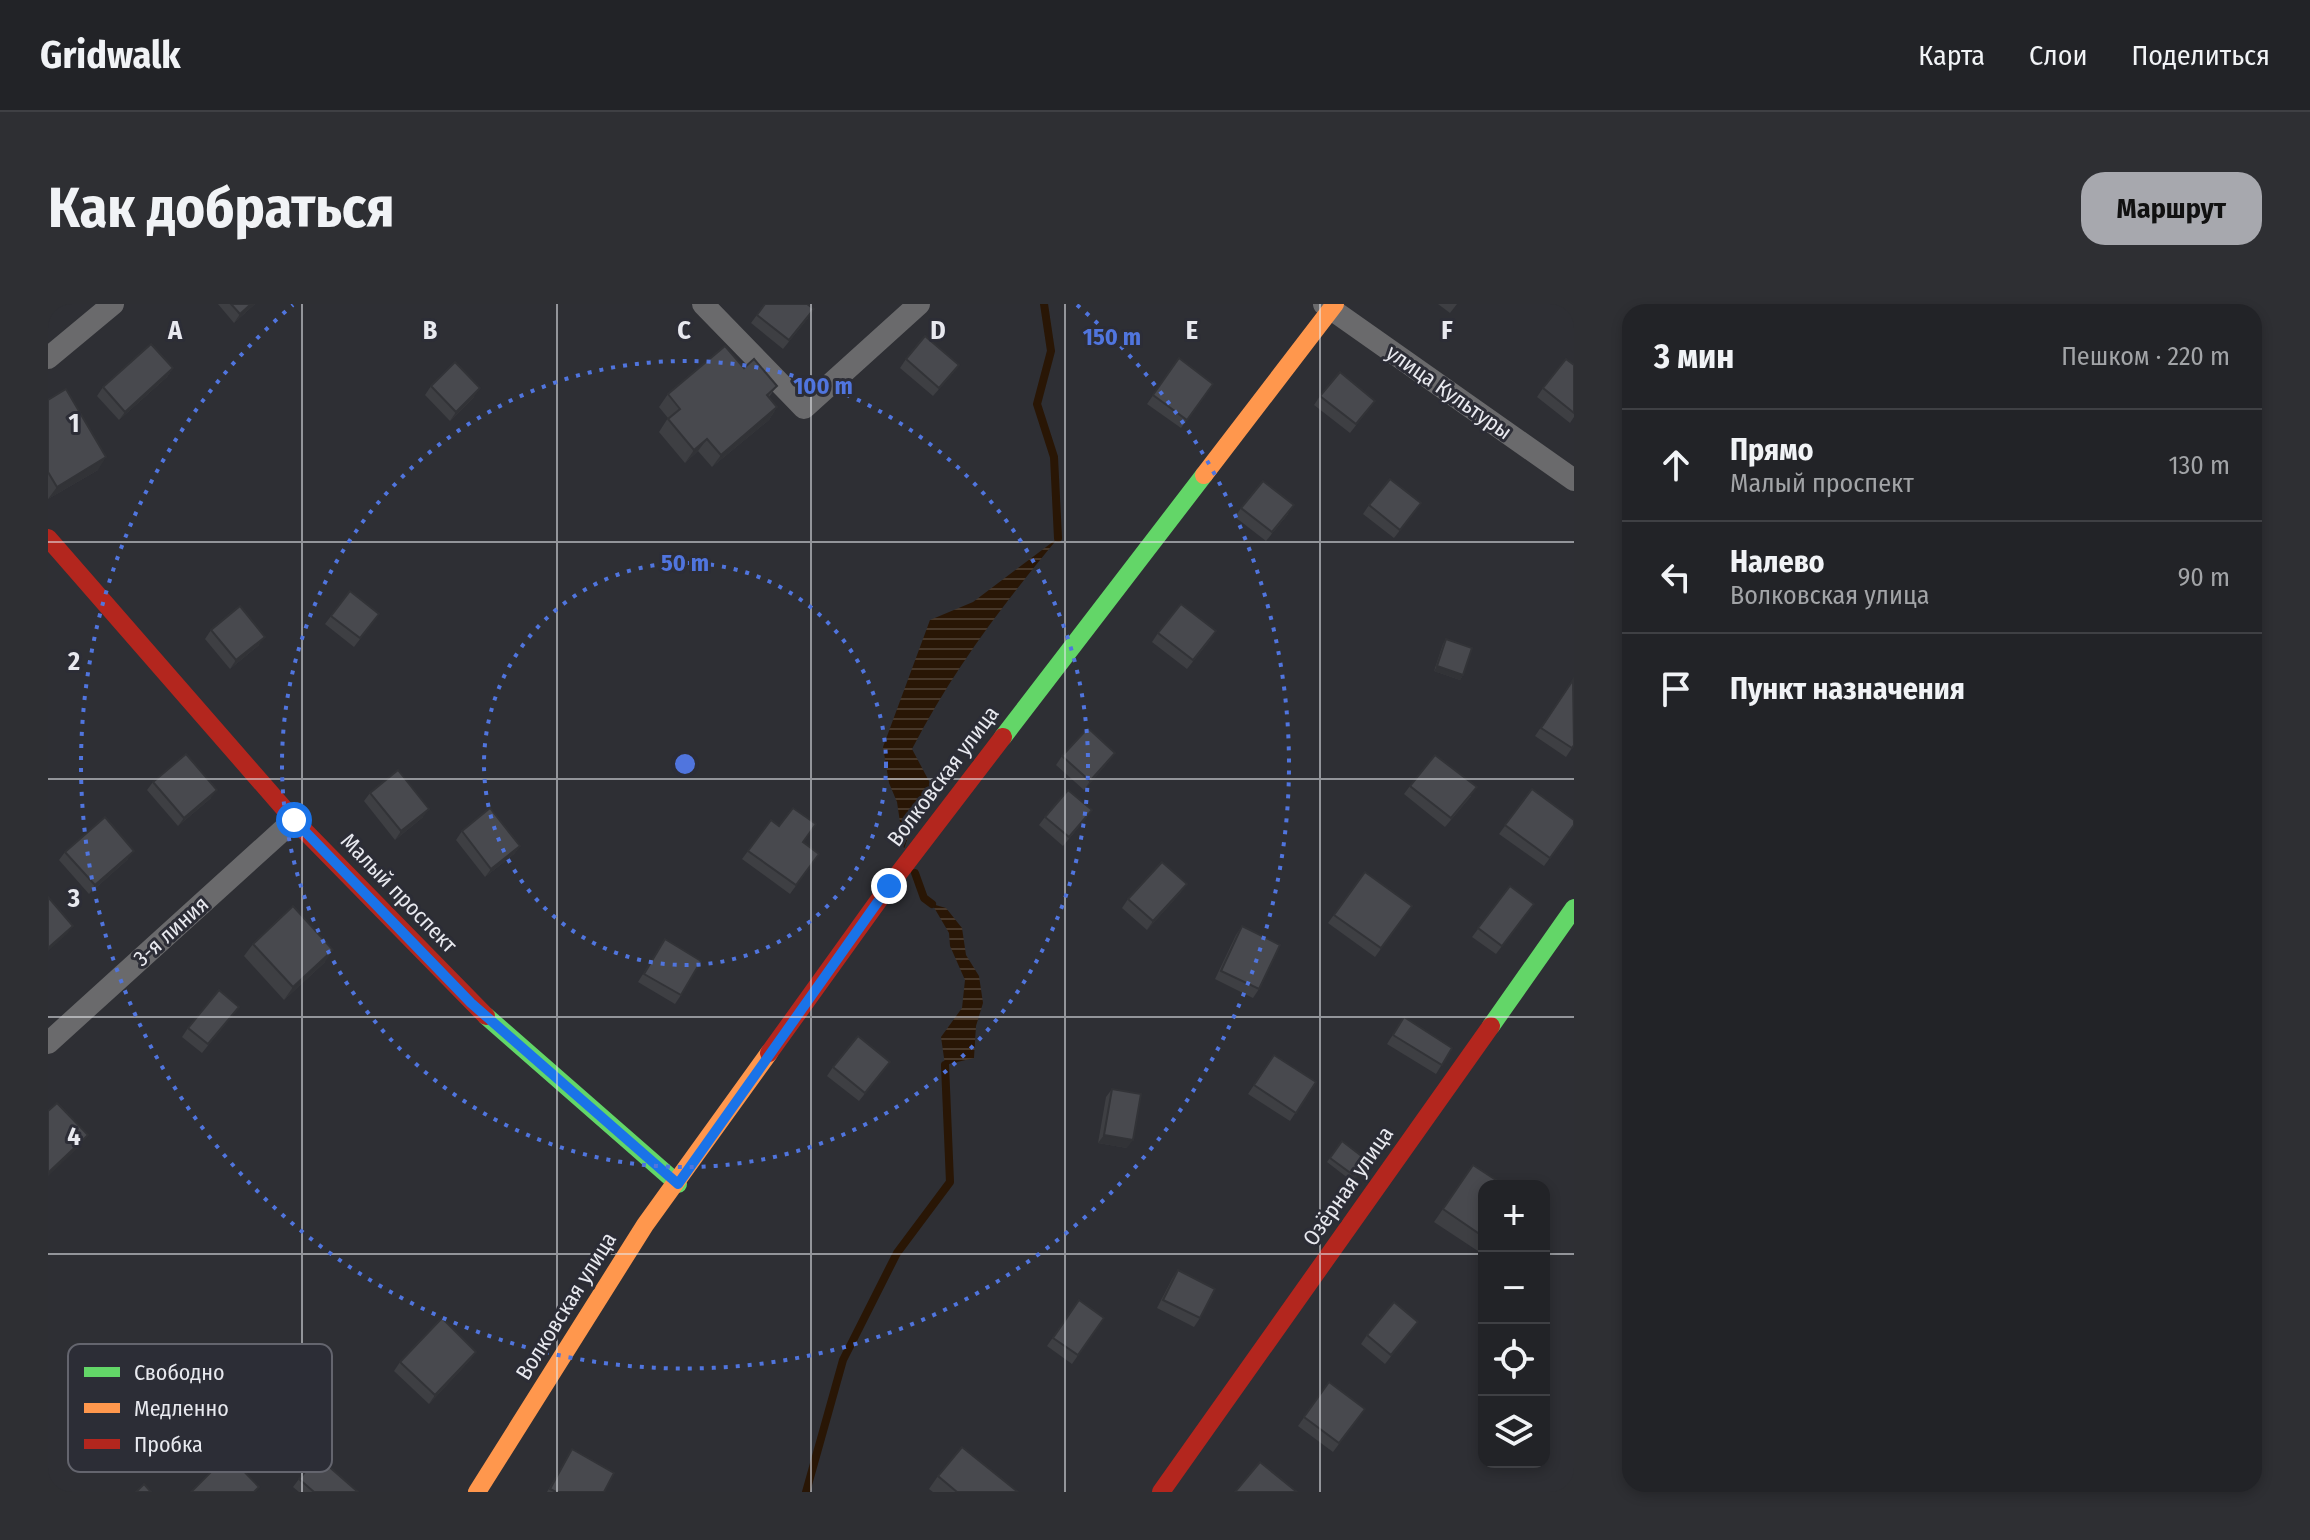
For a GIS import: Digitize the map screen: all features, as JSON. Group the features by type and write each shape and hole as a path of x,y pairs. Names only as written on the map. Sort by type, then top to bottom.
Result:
{"street":[{"path":"48,358 113,304"},
{"path":"703,304 804,408 919,304"},
{"name":"улица Культуры","path":"1330,305 1574,480"},
{"name":"Волковская улица","path":"477,1492 645,1225 678,1184 889,886 1330,305"},
{"name":"Малый проспект","path":"48,538 294,820 471,1003 678,1184"},
{"name":"3-я линия","path":"48,1043 294,820"},
{"name":"Озёрная улица","path":"1161,1492 1574,908"}],"shaded area":[{"path":"1058,538 979,640 944,692 912,749 938,798 916,813 904,849 897,802 889,783 883,747 930,620 973,602"},
{"path":"932,904 946,908 962,928 966,955 979,976 983,1003 976,1026 974,1058 945,1065 941,1037 962,1008 965,980 950,946 949,933"}],"building":[{"path":"231,304 251,304 240,314"},
{"path":"765,304 807,304 814,309 789,340 757,315"},
{"path":"925,336 959,365 939,388 906,359"},
{"path":"151,344 173,368 125,412 103,387"},
{"path":"725,346 744,368 754,359 777,386 767,395 777,407 721,455 707,439 694,450 668,419 680,409 668,394"},
{"path":"1179,358 1213,384 1187,420 1153,395"},
{"path":"1566,359 1574,365 1574,413 1543,388"},
{"path":"455,362 480,388 456,412 431,386"},
{"path":"1340,372 1375,401 1356,424 1320,396"},
{"path":"66,389 106,457 57,487 48,472 48,400"},
{"path":"1390,479 1421,503 1400,530 1369,505"},
{"path":"1263,481 1294,505 1272,532 1241,508"},
{"path":"350,591 379,614 360,638 331,616"},
{"path":"1181,604 1216,631 1193,660 1158,633"},
{"path":"240,606 265,637 236,660 211,630"},
{"path":"1446,639 1472,648 1463,675 1437,666"},
{"path":"1573,680 1574,745 1572,748 1541,728"},
{"path":"1088,728 1115,753 1090,781 1062,756"},
{"path":"186,754 217,790 184,818 153,782"},
{"path":"1435,755 1477,787 1451,818 1410,786"},
{"path":"398,770 429,809 401,831 370,793"},
{"path":"1532,789 1574,820 1574,825 1550,858 1505,825"},
{"path":"1068,790 1092,810 1069,837 1045,817"},
{"path":"490,808 520,846 491,869 462,831"},
{"path":"793,808 816,824 803,842 819,854 796,885 748,851 771,820 779,826"},
{"path":"105,817 134,851 95,885 65,852"},
{"path":"1162,862 1187,884 1153,921 1128,899"},
{"path":"1365,872 1412,906 1381,948 1334,915"},
{"path":"1510,886 1534,904 1502,946 1478,928"},
{"path":"48,897 73,926 48,948"},
{"path":"293,906 333,950 293,987 253,944"},
{"path":"1242,926 1280,945 1259,989 1221,971"},
{"path":"665,939 701,961 681,995 644,974"},
{"path":"219,990 239,1007 208,1044 188,1028"},
{"path":"1404,1017 1452,1048 1442,1065 1393,1035"},
{"path":"858,1036 890,1062 865,1093 833,1067"},
{"path":"1274,1055 1316,1082 1296,1113 1254,1085"},
{"path":"1112,1089 1141,1094 1133,1140 1104,1135"},
{"path":"57,1103 88,1135 48,1173 48,1111"},
{"path":"1342,1141 1368,1161 1356,1177 1330,1158"},
{"path":"1473,1165 1496,1180 1478,1180 1478,1233 1443,1209"},
{"path":"1178,1270 1215,1289 1200,1318 1163,1300"},
{"path":"1079,1300 1104,1318 1078,1355 1053,1338"},
{"path":"1394,1302 1418,1322 1391,1355 1367,1335"},
{"path":"442,1318 476,1352 435,1395 400,1362"},
{"path":"1329,1382 1365,1409 1339,1443 1304,1417"},
{"path":"962,1447 1018,1492 957,1492 938,1476"},
{"path":"572,1449 614,1473 604,1492 556,1492 550,1489"},
{"path":"1260,1462 1297,1492 1235,1492"},
{"path":"332,1469 358,1492 314,1492 299,1479 305,1472 332,1472"},
{"path":"211,1472 244,1472 259,1487 254,1492 191,1492"},
{"path":"144,1484 151,1492 136,1492"}],"waterway":[{"path":"1044,304 1051,351 1037,404 1054,457 1058,538"},
{"path":"915,873 924,898 932,904"},
{"path":"806,1492 843,1360 897,1253 950,1182 945,1065"}],"traffic: fast":[{"path":"1003,737 1204,475"},
{"path":"1491,1026 1574,908"},
{"path":"486,1016 678,1184"}],"traffic: slow":[{"path":"1204,475 1335,304"},
{"path":"477,1492 645,1225 769,1053"}],"traffic: jam":[{"path":"48,538 294,820 486,1016"},
{"path":"769,1053 889,886 1003,737"},
{"path":"1161,1492 1491,1026"}],"route":[{"path":"294,820 471,1003 678,1184 889,886"}]}
